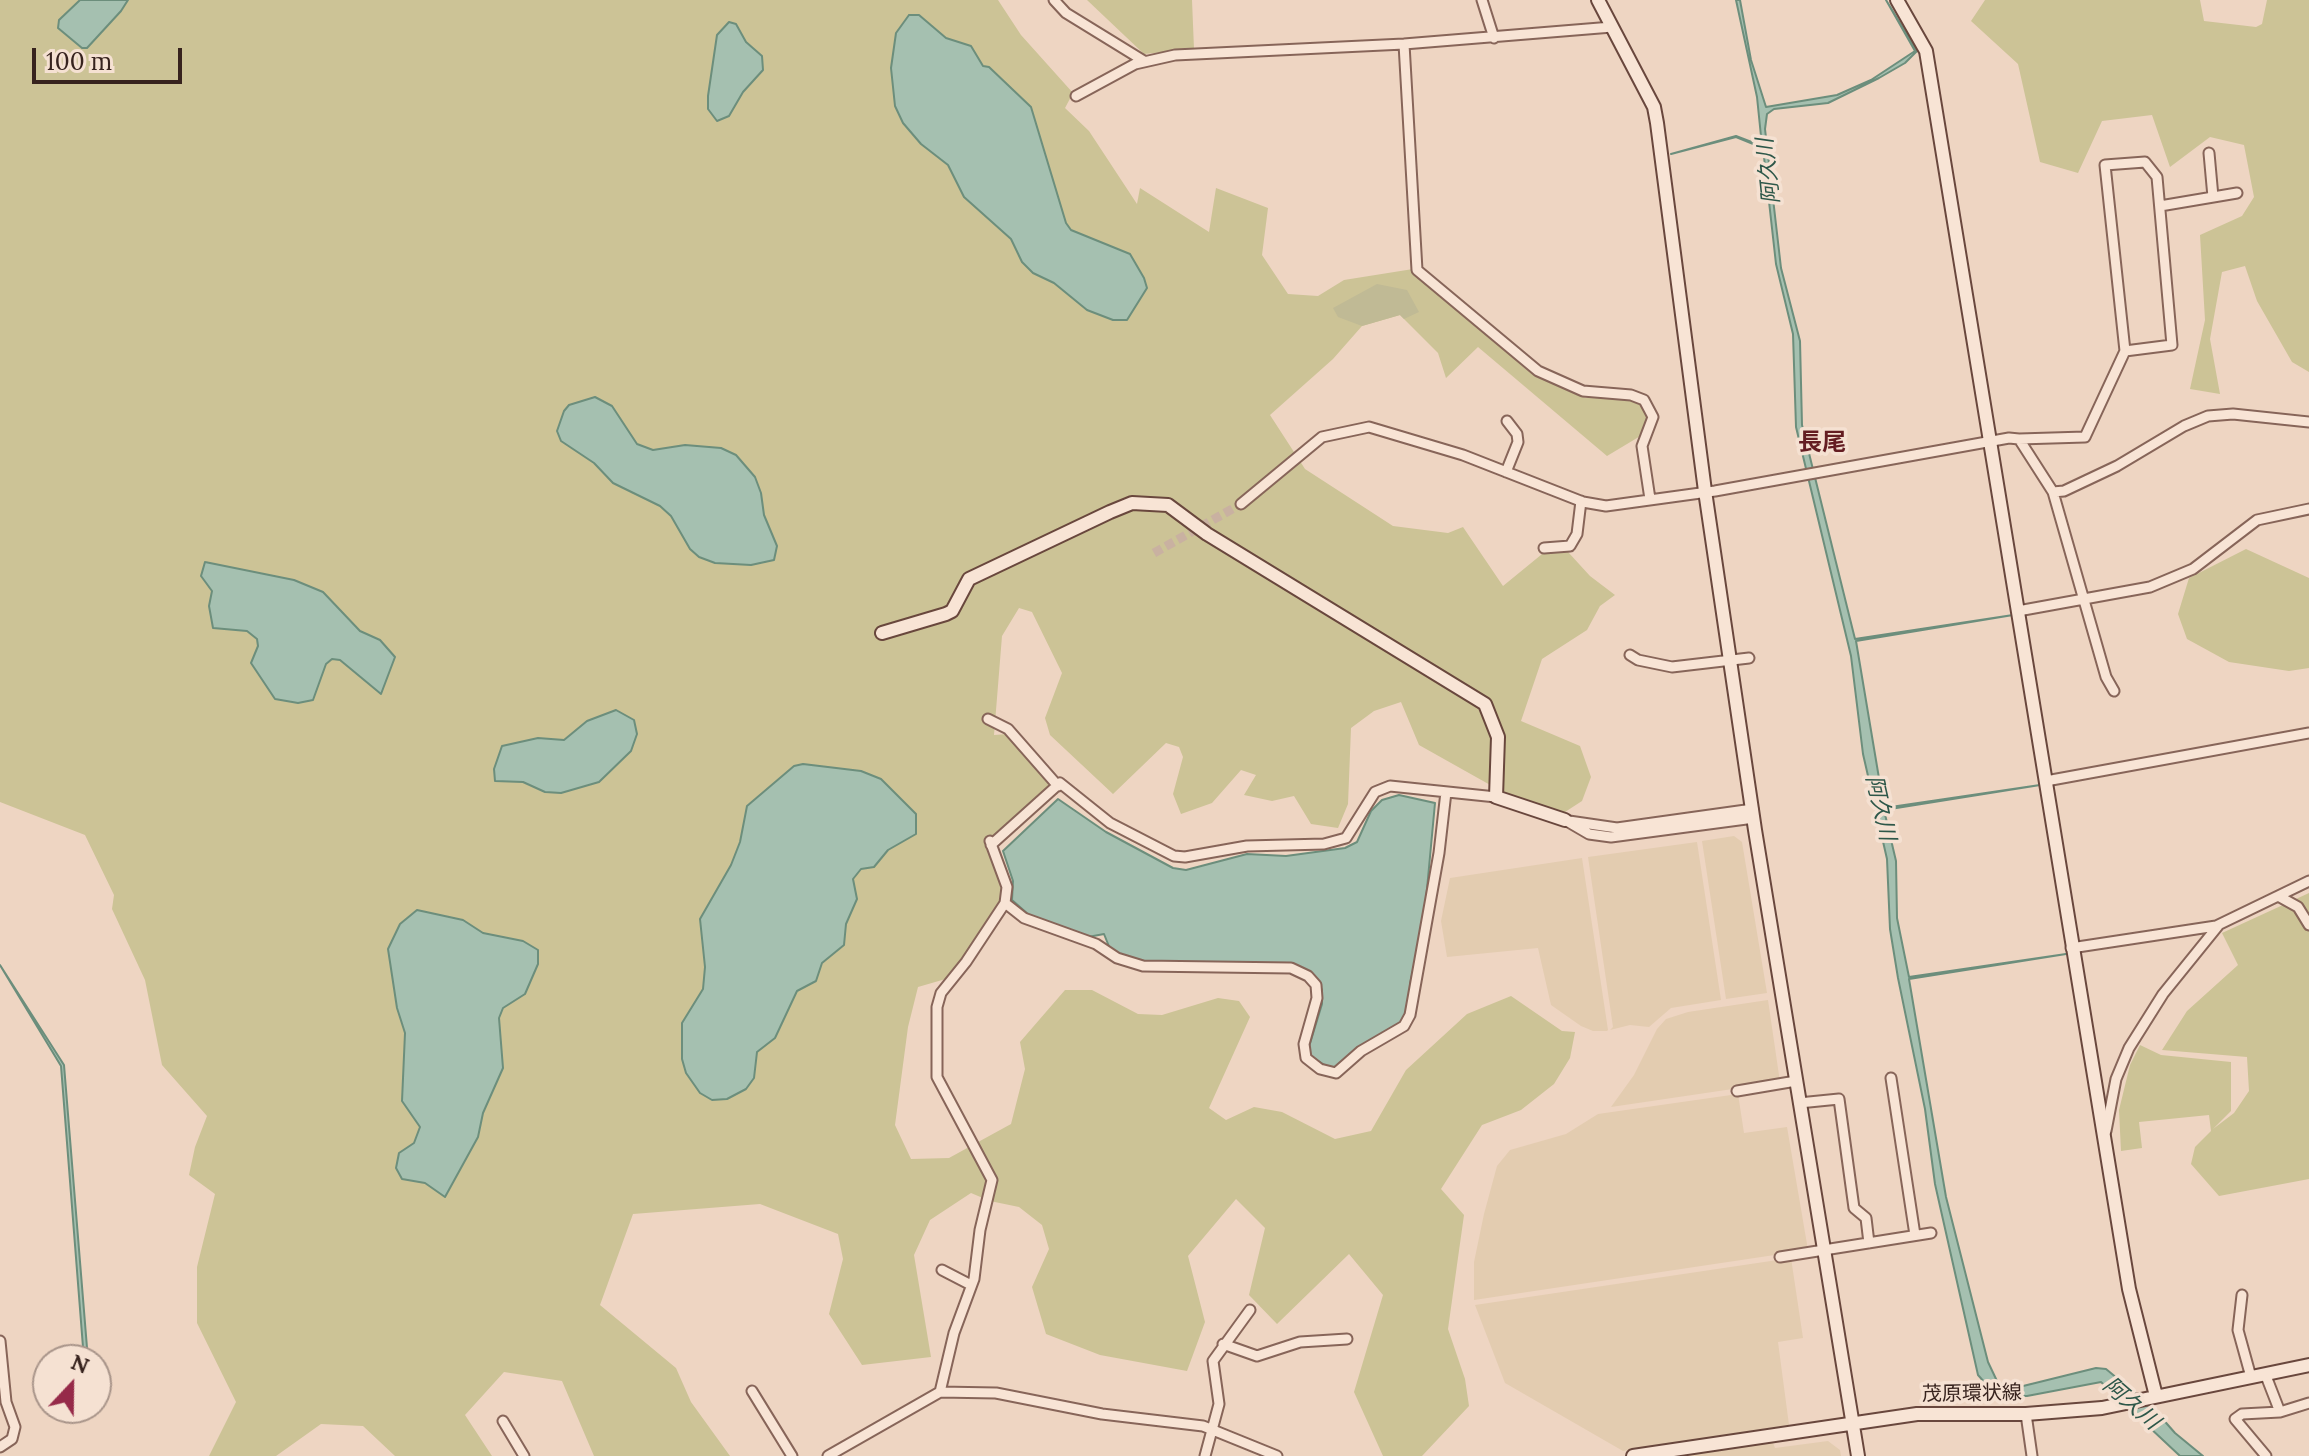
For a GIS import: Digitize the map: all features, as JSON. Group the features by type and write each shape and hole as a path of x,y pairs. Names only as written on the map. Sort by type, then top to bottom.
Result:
{"street":[{"path":"1054,0 1066,13 1144,61"},
{"path":"1482,0 1494,38"},
{"path":"1598,0 1654,107 1657,123 1705,491 1753,813 1858,1456"},
{"path":"1897,0 1926,51 2129,1289 2156,1396"},
{"path":"1076,96 1144,61 1175,55 1404,44 1612,27"},
{"path":"1404,44 1417,270 1538,371 1583,391 1631,395 1651,407 1651,428 1642,446 1650,499"},
{"path":"2209,153 2213,197"},
{"path":"1241,504 1322,437 1369,427 1392,431 1581,501 1606,506 1991,444 2009,438 2085,437 2125,351 2105,165 2145,162 2157,177 2172,345 2125,351"},
{"path":"2160,206 2237,193"},
{"path":"2053,492 2064,491 2117,466 2184,426 2208,416 2233,414 2309,422"},
{"path":"1506,472 1518,442 1507,421"},
{"path":"2019,439 2053,492 2083,599 2114,691"},
{"path":"1544,548 1570,546 1577,534 1581,501"},
{"path":"882,633 952,611 969,579 1110,512 1132,503 1168,505 1207,534 1462,686 1485,704 1498,737 1496,797"},
{"path":"2018,611 2150,587 2193,569 2257,520 2309,510"},
{"path":"1630,655 1672,667 1749,658"},
{"path":"988,719 1008,729 1058,786"},
{"path":"2046,781 2309,733"},
{"path":"940,1392 950,1347 971,1285 992,1180 937,1077 937,1007 941,993 966,962 1005,903 1007,887 990,843 1060,783 1110,823 1174,856 1185,857 1247,846 1324,844 1346,838 1375,792 1390,786 1496,797 1565,820 1589,834 1611,837 1753,813"},
{"path":"1005,903 1024,918 1092,942 1117,958 1143,966 1291,968 1308,976 1316,985 1317,998 1304,1044 1306,1058 1320,1069 1336,1073 1361,1051 1404,1026 1410,1015 1439,853 1446,792"},
{"path":"2071,948 2218,926 2309,881"},
{"path":"2280,897 2298,907 2309,925"},
{"path":"2105,1134 2116,1079 2129,1048 2163,994 2218,926"},
{"path":"1891,1078 1915,1235"},
{"path":"1737,1091 1796,1081"},
{"path":"1799,1103 1839,1099 1854,1208 1866,1218 1869,1243"},
{"path":"1780,1257 1931,1233"},
{"path":"942,1270 971,1285"},
{"path":"2242,1295 2238,1330 2251,1377"},
{"path":"1205,1456 1220,1398 1213,1361 1250,1310"},
{"path":"1223,1344 1257,1356 1300,1342 1347,1339"},
{"path":"0,1341 6,1402 15,1427 12,1439 0,1447"},
{"name":"茂原環状線","path":"1633,1456 1928,1414 2026,1414 2102,1408 2309,1365"},
{"path":"2266,1376 2280,1412"},
{"path":"752,1391 792,1456"},
{"path":"828,1456 940,1392 996,1393 1102,1414 1213,1429 1277,1456"},
{"path":"2266,1456 2235,1419 2242,1414 2280,1412 2309,1403"},
{"path":"2026,1414 2032,1456"},
{"path":"503,1421 524,1456"}],"shaded area":[{"path":"0,0 998,0 1021,35 1073,93 1065,108 1089,131 1137,204 1140,188 1209,232 1216,188 1268,208 1262,255 1288,294 1318,296 1344,280 1413,269 1527,370 1586,398 1622,397 1645,407 1648,416 1642,435 1607,456 1478,347 1446,378 1438,353 1400,315 1362,326 1333,359 1270,415 1305,469 1393,526 1448,533 1463,527 1503,586 1558,541 1590,576 1615,595 1600,606 1587,630 1542,659 1521,721 1580,746 1591,777 1582,801 1565,812 1543,811 1492,786 1419,745 1401,702 1374,711 1351,728 1348,804 1338,828 1311,824 1294,796 1272,801 1244,795 1256,775 1241,770 1212,803 1181,814 1173,794 1183,757 1179,747 1166,743 1113,794 1050,735 1045,718 1062,673 1032,612 1019,608 1002,636 994,735 1008,734 1050,786 986,844 1005,890 1002,903 949,978 918,987 908,1027 895,1125 911,1159 949,1158 1011,1124 1025,1069 1020,1042 1065,990 1092,990 1138,1014 1162,1015 1218,998 1239,1001 1250,1017 1209,1108 1226,1120 1254,1107 1282,1112 1335,1139 1371,1131 1406,1070 1467,1014 1511,996 1562,1031 1575,1032 1570,1058 1554,1084 1521,1110 1482,1125 1441,1189 1464,1215 1448,1329 1465,1379 1469,1406 1422,1456 1383,1456 1354,1392 1383,1295 1349,1254 1277,1324 1249,1295 1265,1228 1236,1199 1188,1256 1205,1322 1187,1371 1100,1355 1046,1334 1032,1287 1049,1249 1042,1225 1019,1207 971,1193 930,1220 914,1255 931,1357 862,1365 829,1314 843,1259 838,1234 760,1204 633,1214 600,1305 676,1368 691,1402 730,1456 594,1456 562,1381 504,1372 465,1415 492,1456 395,1456 363,1426 321,1424 276,1456 209,1456 236,1402 197,1323 197,1267 215,1194 189,1175 195,1147 207,1116 162,1065 145,980 112,909 114,895 85,835 0,802"},
{"path":"1087,0 1192,0 1194,49 1144,54"},
{"path":"1985,0 2200,0 2204,21 2256,27 2262,24 2267,0 2309,0 2309,372 2292,362 2257,301 2245,266 2222,272 2210,339 2220,394 2190,389 2205,320 2200,235 2242,216 2254,197 2244,145 2210,137 2170,167 2152,115 2102,121 2078,173 2040,162 2018,64 1971,21"},
{"path":"1377,284 1407,290 1419,312 1404,319 1400,315 1362,326 1338,317 1333,308"},
{"path":"2246,549 2309,578 2309,668 2289,671 2229,662 2187,639 2178,614 2189,578"},
{"path":"1734,836 1742,842 1767,993 1726,999 1702,841"},
{"path":"1697,842 1721,1000 1671,1008 1649,1027 1630,1025 1610,1030 1613,1027 1588,857"},
{"path":"1582,858 1607,1031 1593,1031 1581,1026 1551,1005 1538,948 1447,957 1441,921 1450,878"},
{"path":"2309,893 2309,1179 2219,1196 2191,1164 2195,1147 2211,1131 2209,1115 2139,1122 2142,1148 2121,1151 2119,1110 2130,1065 2140,1045 2161,1055 2231,1062 2231,1111 2213,1129 2234,1113 2249,1091 2247,1057 2162,1050 2187,1011 2238,965 2222,933"},
{"path":"1768,1000 1780,1082 1611,1107 1634,1075 1657,1029 1666,1019 1688,1012"},
{"path":"1738,1094 1744,1133 1787,1127 1808,1250 1474,1300 1474,1262 1484,1214 1497,1166 1510,1150 1566,1134 1598,1114"},
{"path":"1791,1258 1803,1338 1778,1342 1789,1425 1623,1451 1505,1383 1475,1305"},
{"path":"1772,1440 1775,1448 1828,1441 1840,1450 1841,1456 1686,1456 1685,1453"}],"water":[{"path":"80,0 128,0 87,48 82,48 58,28 59,20"},
{"name":"阿久川","path":"1736,0 1740,0 1751,60 1766,107 1837,95 1871,80 1915,51 1886,0 1917,51 1905,63 1828,103 1774,109 1767,114 1765,129 1781,268 1800,341 1802,425 1855,639 2013,615 1856,641 1884,808 2040,785 1884,810 1896,861 1897,918 1909,977 2066,954 1909,979 1946,1197 1988,1362 1997,1381 2011,1389 2096,1368 2106,1369 2203,1456 2180,1456 2101,1382 2027,1396 2006,1396 1993,1392 1978,1375 1935,1184 1925,1109 1898,978 1890,929 1887,859 1863,754 1851,656 1796,427 1793,334 1776,264 1763,148 1736,137 1671,154 1736,136 1762,146 1757,97"},
{"path":"909,15 919,15 946,38 971,46 983,66 989,67 1031,107 1066,223 1071,230 1130,254 1144,278 1147,288 1127,320 1113,320 1087,310 1054,283 1033,273 1022,262 1011,239 964,197 948,165 921,144 903,123 895,106 891,68 896,33"},
{"path":"729,22 736,24 746,42 762,56 763,70 743,92 729,116 717,121 708,109 708,96 717,35"},
{"path":"595,397 612,406 637,444 653,450 685,445 721,448 736,455 755,477 761,493 764,515 777,546 774,560 751,565 715,563 699,557 690,549 671,516 660,506 613,483 594,463 561,441 557,431 564,411 569,405"},
{"path":"205,562 294,580 323,592 360,631 380,640 395,657 381,694 340,660 332,659 326,664 313,700 298,703 275,699 251,663 258,646 257,639 247,631 213,628 209,606 212,591 201,576"},
{"path":"616,710 634,720 637,734 631,751 599,782 561,793 545,792 523,782 495,781 494,769 502,746 538,738 564,740 587,721"},
{"path":"803,764 861,771 881,779 916,814 916,834 888,850 874,867 861,869 853,879 857,899 846,924 844,945 822,963 816,981 797,991 775,1038 757,1052 754,1078 746,1089 727,1099 712,1100 700,1093 686,1073 682,1059 682,1023 703,989 705,967 700,919 731,865 740,842 747,806 794,766"},
{"path":"1399,795 1435,803 1424,921 1410,984 1413,997 1404,1026 1331,1069 1310,1056 1308,1050 1322,1004 1322,990 1313,974 1304,970 1128,961 1110,949 1104,934 1088,937 1029,915 1012,900 1013,881 1003,851 1058,799 1106,832 1173,868 1186,870 1247,854 1286,856 1345,848 1357,842 1371,811 1382,800"},
{"path":"417,910 463,920 483,933 523,941 538,950 538,964 525,994 503,1008 499,1018 503,1068 483,1113 478,1137 445,1197 425,1183 402,1179 396,1168 399,1153 414,1143 420,1127 402,1101 405,1033 397,1008 388,949 400,924"},
{"path":"0,965 64,1065 87,1344 83,1344 61,1066"}],"tunnel":[{"path":"1154,553 1241,504"}],"district":[{"name":"長尾","path":"1822,443"}]}
